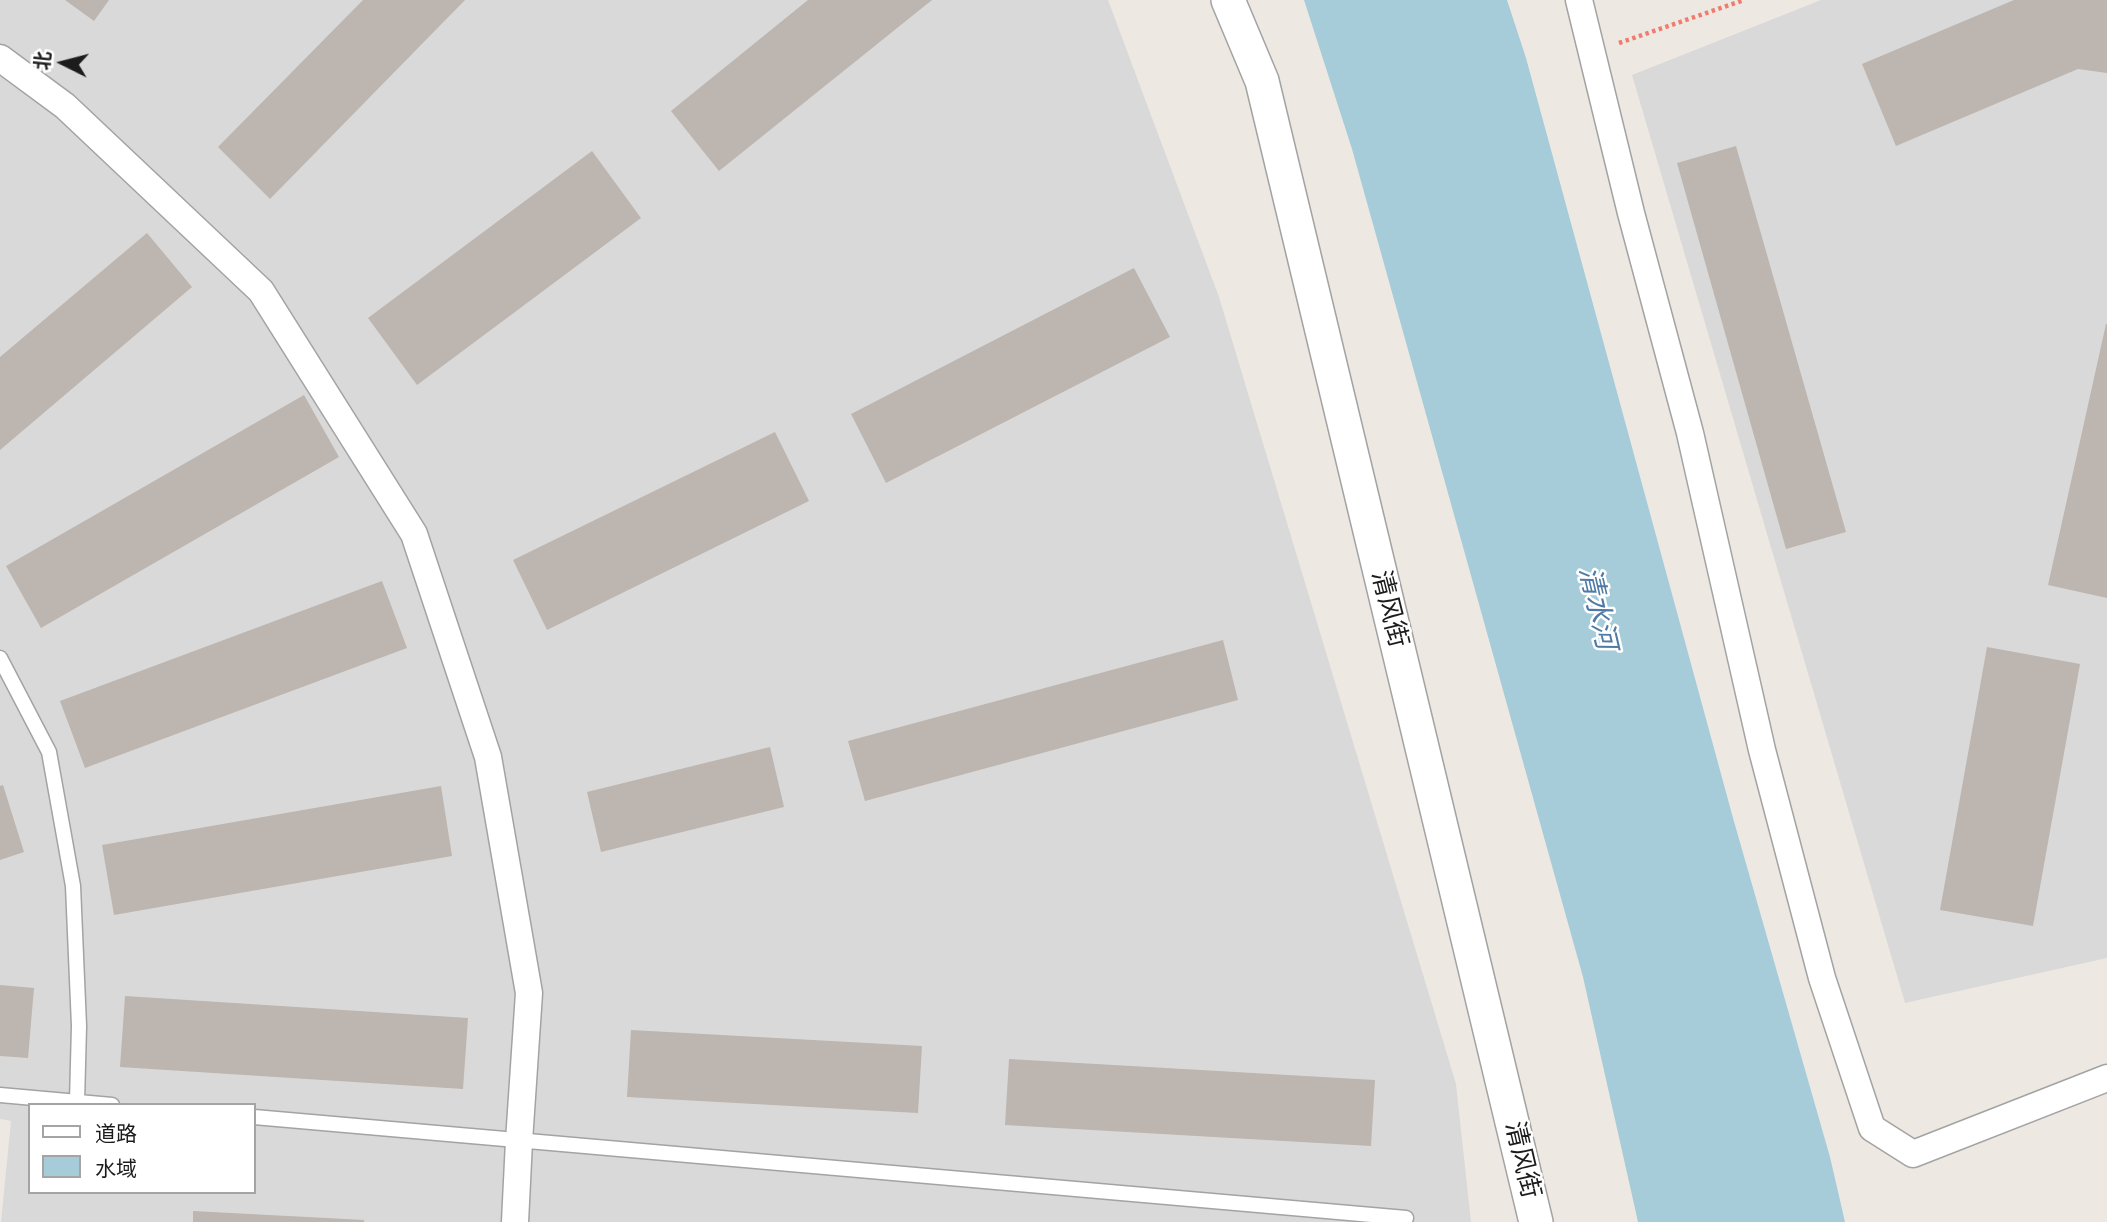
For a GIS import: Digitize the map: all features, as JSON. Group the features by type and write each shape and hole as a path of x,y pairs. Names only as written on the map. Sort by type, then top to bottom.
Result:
{"street":[{"name":"清风街","path":"1228,0 1262,81 1536,1222"},
{"path":"1579,0 1631,213 1690,433 1762,750 1822,978 1872,1128 1913,1154 2107,1078"},
{"path":"0,58 65,106 261,291 414,534 488,757 529,993 515,1222"}],"lane":[{"path":"0,658 49,752 73,886 79,1026 77,1102"},
{"path":"0,1095 88,1103"},
{"path":"256,1117 1406,1218"}],"path":[{"path":"1592,52 1744,0"}],"shaded area":[{"path":"0,0 1108,0 1219,297 1456,1084 1471,1222 1,1222 11,1121 0,1119"},
{"path":"1821,0 2107,0 2107,958 1905,1003 1632,75"}],"water":[{"name":"清水河","path":"1304,0 1507,0 1526,58 1733,818 1830,1157 1845,1222 1638,1222 1583,977 1352,149"}],"building":[{"path":"65,0 109,0 94,21"},
{"path":"363,0 465,0 270,199 218,147"},
{"path":"808,0 932,0 719,171 671,111"},
{"path":"2014,0 2107,0 2107,73 2078,69 1896,146 1862,64"},
{"path":"1736,146 1846,532 1786,549 1677,163"},
{"path":"592,151 641,218 417,385 368,318"},
{"path":"147,233 192,287 0,450 0,357"},
{"path":"1134,268 1170,337 886,483 851,414"},
{"path":"2107,324 2107,598 2048,585"},
{"path":"304,395 339,457 41,628 6,566"},
{"path":"775,432 809,501 547,630 513,560"},
{"path":"382,581 407,648 85,768 60,701"},
{"path":"1223,640 1238,700 865,801 848,741"},
{"path":"1987,647 2080,664 2033,926 1940,910"},
{"path":"770,747 784,807 601,852 587,792"},
{"path":"3,785 24,852 0,860 0,786"},
{"path":"441,786 452,856 114,915 102,845"},
{"path":"0,985 34,988 28,1058 0,1056"},
{"path":"125,996 468,1018 463,1089 120,1067"},
{"path":"631,1030 922,1046 918,1113 627,1097"},
{"path":"1009,1059 1375,1080 1371,1146 1005,1125"},
{"path":"193,1211 364,1220 364,1222 193,1222"}]}
